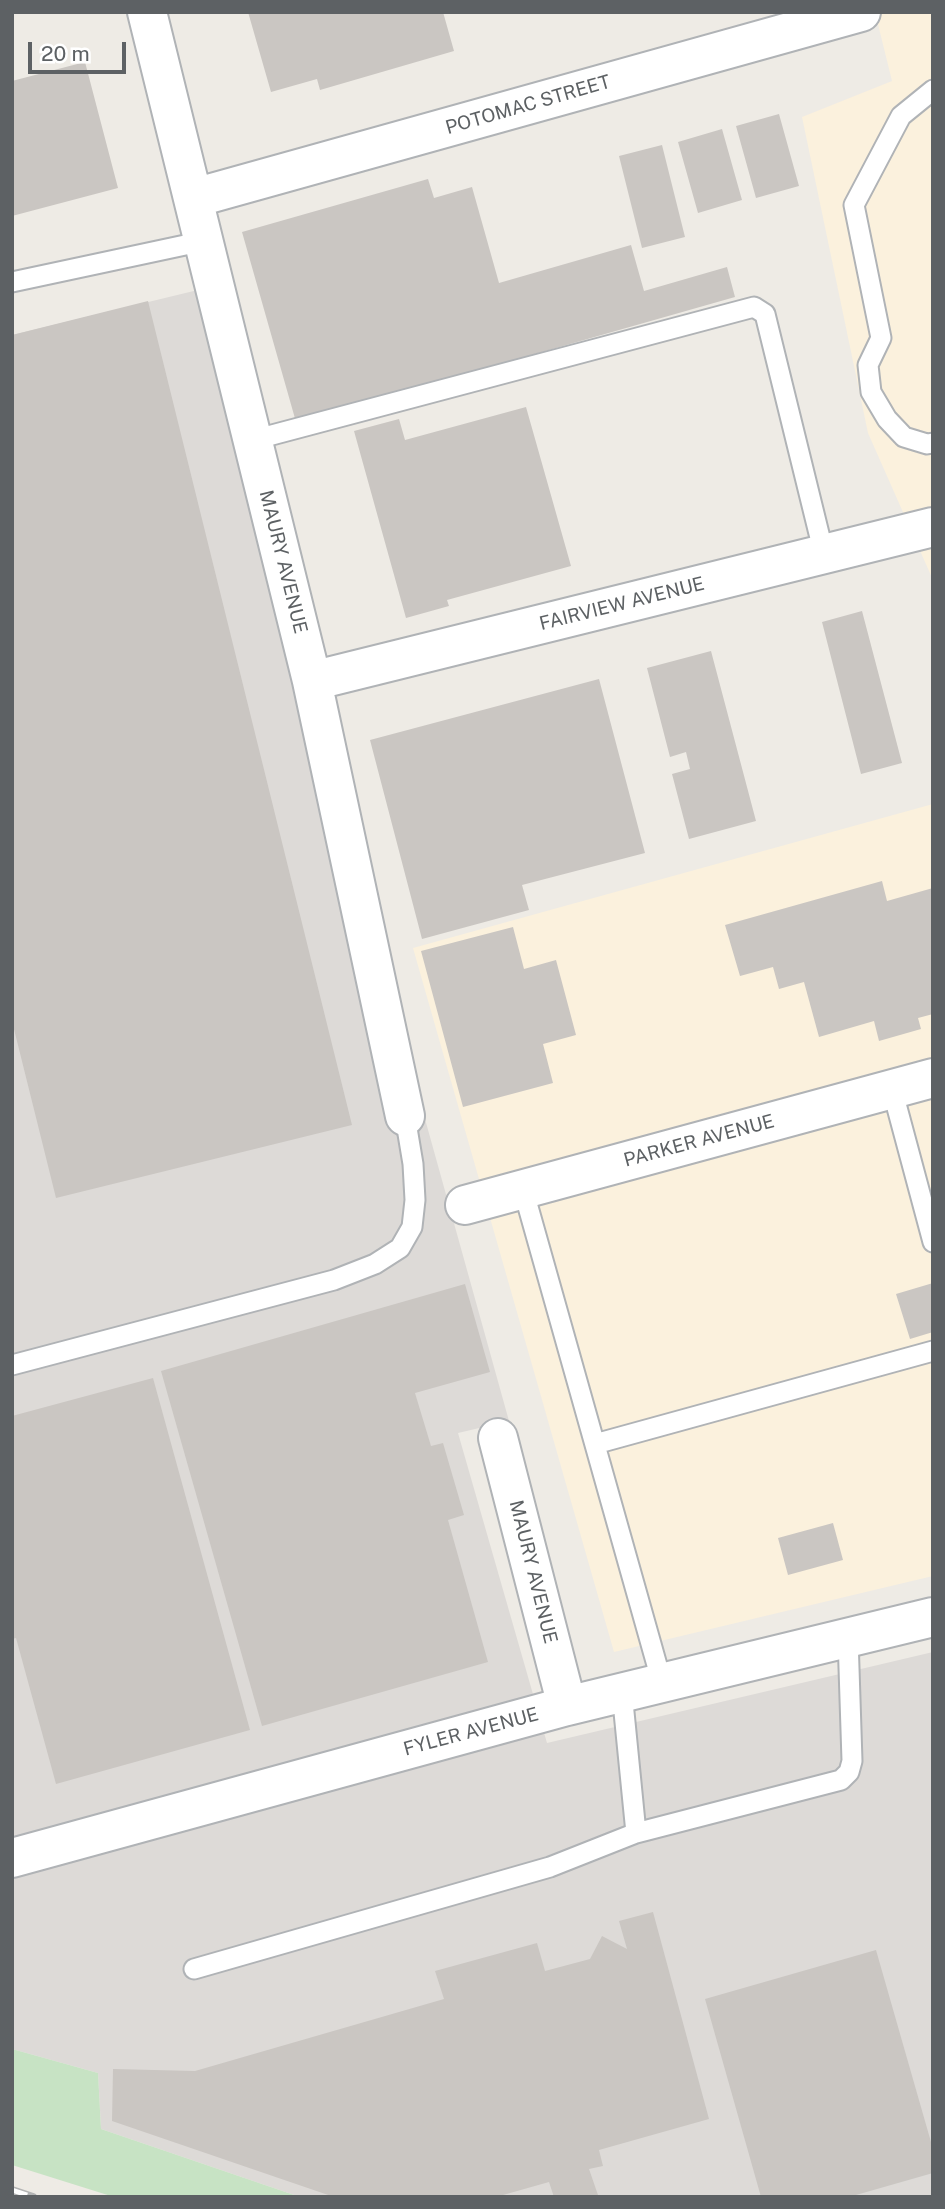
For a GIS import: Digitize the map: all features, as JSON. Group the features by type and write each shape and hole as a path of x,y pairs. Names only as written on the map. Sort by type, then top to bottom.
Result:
{"street":[{"name":"MAURY AVENUE","path":"147,12 312,681 405,1116"},
{"name":"POTOMAC STREET","path":"194,198 862,12"},
{"name":"FAIRVIEW AVENUE","path":"312,681 933,527"},
{"name":"PARKER AVENUE","path":"465,1205 933,1079"},
{"name":"MAURY AVENUE","path":"498,1438 567,1706"},
{"name":"FYLER AVENUE","path":"12,1858 567,1706 933,1617"}],"lane":[{"path":"933,90 901,116 854,205 881,338 868,365 872,392 887,419 904,437 927,444 933,443"},
{"path":"12,282 204,241"},
{"path":"253,440 754,307 765,314 824,554"},
{"path":"892,1089 933,1242"},
{"path":"12,1365 334,1280 375,1264 400,1248 412,1227 415,1200 413,1164 405,1116"},
{"path":"523,1189 662,1683"},
{"path":"595,1444 933,1351"},
{"path":"194,1969 550,1867 636,1833 841,1780 849,1772 852,1761 848,1637"},
{"path":"622,1692 636,1833"}],"shaded area":[{"path":"875,12 933,12 933,580 868,433 802,117 892,81"},
{"path":"202,289 393,1128 425,1119 509,1421 458,1433 547,1743 933,1652 933,2197 300,2197 101,2129 98,2073 12,2049 12,335"},
{"path":"933,804 933,1576 614,1652 413,948"}],"green space":[{"path":"12,2049 98,2073 101,2129 300,2197 114,2197 12,2165"}],"building":[{"path":"248,12 443,12 454,51 320,90 317,79 271,92"},
{"path":"85,62 118,188 12,216 12,81"},
{"path":"779,114 799,186 756,198 736,126"},
{"path":"722,129 742,200 698,213 678,142"},
{"path":"662,145 685,237 642,248 619,156"},
{"path":"428,179 434,198 472,187 499,283 631,245 644,291 727,267 735,297 296,422 242,232"},
{"path":"148,301 352,1125 56,1198 12,1021 12,335"},
{"path":"526,407 571,566 447,600 449,606 406,618 354,431 399,419 405,440"},
{"path":"862,611 902,763 861,774 822,622"},
{"path":"711,651 756,821 689,839 672,774 690,769 686,752 670,757 647,668"},
{"path":"599,679 645,853 522,885 529,910 422,939 370,740"},
{"path":"882,881 887,901 933,888 933,1014 918,1018 921,1029 879,1041 874,1021 819,1037 804,982 779,989 773,967 740,976 725,925"},
{"path":"513,927 524,969 556,960 576,1035 543,1044 553,1083 463,1107 421,951"},
{"path":"933,1283 933,1332 910,1339 896,1294"},
{"path":"465,1284 490,1372 415,1393 431,1446 443,1443 464,1515 448,1520 488,1662 262,1726 161,1371"},
{"path":"153,1378 250,1730 56,1784 16,1638 12,1639 12,1416"},
{"path":"833,1523 843,1560 788,1575 778,1538"},
{"path":"653,1912 709,2119 599,2150 603,2166 589,2169 598,2195 554,2197 549,2182 496,2197 334,2197 112,2121 113,2069 195,2071 444,1999 435,1971 537,1943 545,1971 590,1959 602,1936 627,1949 619,1921"},
{"path":"876,1950 933,2149 933,2173 849,2197 761,2197 705,1999"}],"railway":[{"path":"12,2190 33,2197"}]}
